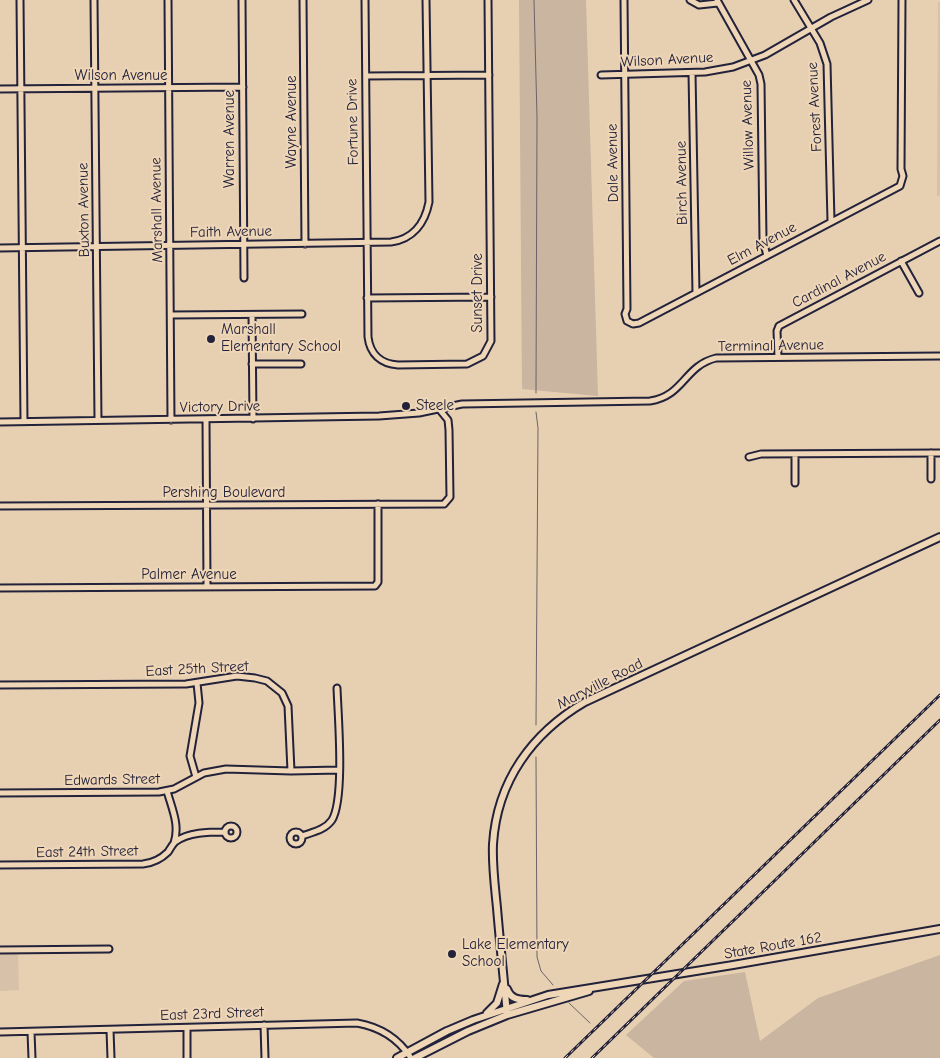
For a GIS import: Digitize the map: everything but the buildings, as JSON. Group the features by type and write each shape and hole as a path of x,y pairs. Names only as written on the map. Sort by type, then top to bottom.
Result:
{"main road":[{"name":"Maryville Road","path":"507,1015 493,858 494,830 500,804 509,779 526,752 537,739 558,720 584,702 940,537"},
{"name":"State Route 162","path":"411,1056 447,1031 506,1008 565,991 940,929"},
{"path":"504,977 509,994 514,998 530,1000"},
{"path":"482,1017 497,1003 504,977"},
{"name":"State Route 162","path":"411,1056 507,1015 609,985"},
{"path":"397,1058 411,1056"}],"street":[{"path":"20,0 24,421"},
{"name":"Buxton Avenue","path":"94,0 98,420"},
{"name":"Marshall Avenue","path":"168,0 171,420"},
{"name":"Warren Avenue","path":"242,0 244,278"},
{"name":"Wayne Avenue","path":"303,0 305,244"},
{"name":"Fortune Drive","path":"365,0 367,243"},
{"name":"Faith Avenue","path":"0,248 400,241 412,234 425,217 429,202 426,0"},
{"name":"Sunset Drive","path":"367,243 368,337 371,350 384,362 398,365 467,364 479,359 486,352 491,341 488,0"},
{"name":"Dale Avenue","path":"624,0 627,309 625,314 629,323"},
{"name":"Willow Avenue","path":"690,0 699,5 717,2 758,71 761,84 763,240 764,251 767,256"},
{"name":"Forest Avenue","path":"794,0 824,53 828,74 831,221"},
{"name":"Wilson Avenue","path":"601,75 692,73 719,70 752,61 831,17 866,0"},
{"name":"Elm Avenue","path":"629,323 639,323 831,221 897,189 903,180 901,169 902,0"},
{"name":"Birch Avenue","path":"692,73 696,294"},
{"path":"366,76 489,75"},
{"name":"Wilson Avenue","path":"0,89 242,88"},
{"name":"Cardinal Avenue","path":"778,357 777,331 779,326 940,240"},
{"path":"901,261 919,293"},
{"path":"367,298 491,297"},
{"path":"171,315 302,314"},
{"path":"252,315 253,419"},
{"name":"Terminal Avenue","path":"439,409 471,403 570,403 656,400 672,393 696,367 708,360 723,357 940,356"},
{"path":"252,364 301,364"},
{"name":"Victory Drive","path":"0,422 393,416 439,409"},
{"name":"Pershing Boulevard","path":"0,506 444,504 450,497 448,424 444,414 439,409"},
{"path":"206,419 207,587"},
{"path":"931,453 931,479"},
{"path":"749,457 761,454 940,453"},
{"path":"795,454 796,483"},
{"name":"Palmer Avenue","path":"0,588 375,586 377,584 378,504"},
{"name":"East 25th Street","path":"0,684 197,683 227,677 246,676 267,681 278,689 286,700 289,713 291,771"},
{"path":"196,777 190,756 199,703 197,683"},
{"path":"302,836 324,828 332,819 338,800 337,688"},
{"name":"Edwards Street","path":"0,793 167,791 209,772 226,769 339,770"},
{"path":"167,791 176,824 174,843"},
{"name":"East 24th Street","path":"0,865 143,864 156,861 174,843 194,835 225,832"},
{"path":"0,950 109,949"},
{"name":"East 23rd Street","path":"0,1032 347,1023 366,1025 391,1036 411,1056"},
{"path":"264,1025 264,1058"},
{"path":"187,1028 187,1058"},
{"path":"110,1030 110,1058"},
{"path":"31,1032 32,1058"}],"shaded area":[{"path":"519,0 586,0 598,396 522,389"},
{"path":"938,2 940,2 940,196 937,196"},
{"path":"0,954 18,954 19,990 0,991"},
{"path":"940,955 940,1058 654,1058 626,1035 684,981 745,972 760,1041 818,998"}],"waterway":[{"path":"534,0 537,117 536,393"},
{"path":"536,412 538,428 536,725"},
{"path":"536,757 537,957 541,971 553,985"},
{"path":"569,1003 590,1023"}],"railway":[{"path":"565,1058 940,695"},
{"path":"592,1058 940,720"}],"place":[{"name":"Marshall Elementary School","path":"211,339"},
{"name":"Steele","path":"406,406"},
{"name":"Lake Elementary School","path":"452,954"}]}
